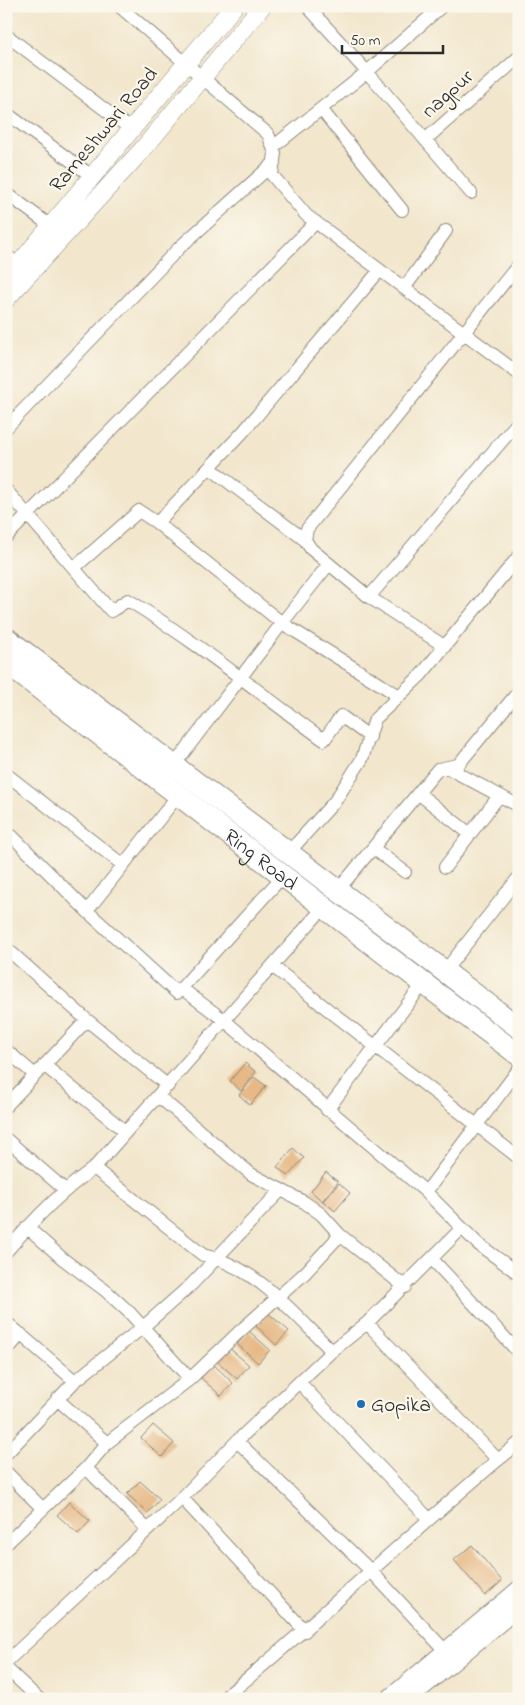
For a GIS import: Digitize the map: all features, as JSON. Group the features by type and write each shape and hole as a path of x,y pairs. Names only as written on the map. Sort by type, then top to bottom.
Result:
{"highway":[{"name":"Ring Road","path":"6,638 175,764 444,972 517,1022"},
{"name":"Ring Road","path":"6,662 179,794 282,877 519,1056"}],"main road":[{"path":"6,299 57,231 137,156 262,6"},
{"name":"Rameshwari Road","path":"6,280 13,260 57,231 93,176 230,8"}],"street":[{"path":"119,6 268,134 275,153 272,175 306,215 519,374"},
{"name":"nagpur","path":"307,6 367,72 470,193"},
{"path":"273,147 367,72 442,6"},
{"path":"6,35 132,130"},
{"name":"nagpur","path":"425,140 519,57"},
{"path":"321,109 402,210"},
{"path":"6,113 93,176"},
{"path":"6,428 180,247 274,163"},
{"path":"6,193 57,231"},
{"path":"6,537 316,222"},
{"path":"404,287 446,231"},
{"path":"305,540 307,529 465,334 519,264"},
{"path":"157,523 243,432 380,270"},
{"path":"369,597 519,421"},
{"path":"210,468 305,540 311,548 369,597 444,646"},
{"path":"6,490 112,610 128,600 206,650 240,678 324,740 341,716 370,737"},
{"path":"74,568 139,511 157,523 282,623 399,696"},
{"path":"288,852 335,801 362,759 376,719 444,646 519,556"},
{"path":"175,764 329,564"},
{"path":"338,890 438,769 458,765 519,691"},
{"path":"448,768 519,806"},
{"path":"6,774 123,865"},
{"path":"418,793 470,834"},
{"path":"87,910 179,794"},
{"path":"445,867 499,796"},
{"path":"12,836 87,910 176,992 282,877"},
{"path":"373,848 405,872"},
{"path":"444,972 519,877"},
{"path":"6,1252 64,1189 94,1168 324,907"},
{"path":"6,948 87,1020 168,1086"},
{"path":"272,966 519,1158"},
{"path":"327,1110 423,984"},
{"path":"181,988 224,1020 327,1110 426,1192 478,1244 519,1274"},
{"path":"6,1106 87,1020"},
{"path":"6,1050 35,1075"},
{"path":"44,1065 126,1132"},
{"path":"426,1192 519,1069"},
{"path":"158,1096 251,1174 321,1214 340,1235 405,1287"},
{"path":"6,1140 64,1189"},
{"path":"94,1168 203,1255 219,1258 237,1267 277,1297 332,1351"},
{"path":"6,1454 75,1381 143,1327 219,1258 281,1190"},
{"path":"27,1227 62,1259 106,1291 143,1327 190,1379"},
{"path":"6,1662 182,1498 237,1441 299,1382 405,1287 462,1228"},
{"path":"6,1544 86,1468 107,1443 190,1379 305,1273 340,1235"},
{"path":"433,1260 519,1353"},
{"path":"6,1322 75,1381"},
{"path":"367,1323 498,1460"},
{"path":"6,1351 21,1334"},
{"path":"299,1382 429,1519"},
{"path":"57,1399 107,1443"},
{"path":"237,1441 372,1572 450,1656"},
{"path":"223,1699 305,1631 429,1519 519,1443"},
{"path":"86,1468 148,1530"},
{"path":"6,1472 43,1509"},
{"path":"182,1498 305,1631"},
{"path":"409,1699 519,1589"},
{"path":"388,1699 519,1607"},
{"path":"6,1668 39,1699"}],"building":[{"path":"245,1063 256,1072 241,1091 230,1081"},
{"path":"254,1077 266,1086 250,1105 239,1095"},
{"path":"293,1148 304,1158 288,1176 277,1167"},
{"path":"326,1172 338,1182 322,1201 311,1191"},
{"path":"339,1183 350,1193 335,1211 323,1201"},
{"path":"268,1313 289,1331 276,1345 256,1326"},
{"path":"249,1331 270,1350 258,1363 237,1344"},
{"path":"228,1347 249,1365 237,1379 216,1360"},
{"path":"213,1364 233,1383 221,1396 201,1378"},
{"path":"153,1425 174,1443 162,1457 141,1438"},
{"path":"140,1481 160,1499 148,1513 127,1494"},
{"path":"69,1502 90,1521 78,1534 57,1515"},
{"path":"472,1545 502,1581 485,1596 454,1560"}],"place":[{"name":"Gopika","path":"361,1404"}]}
